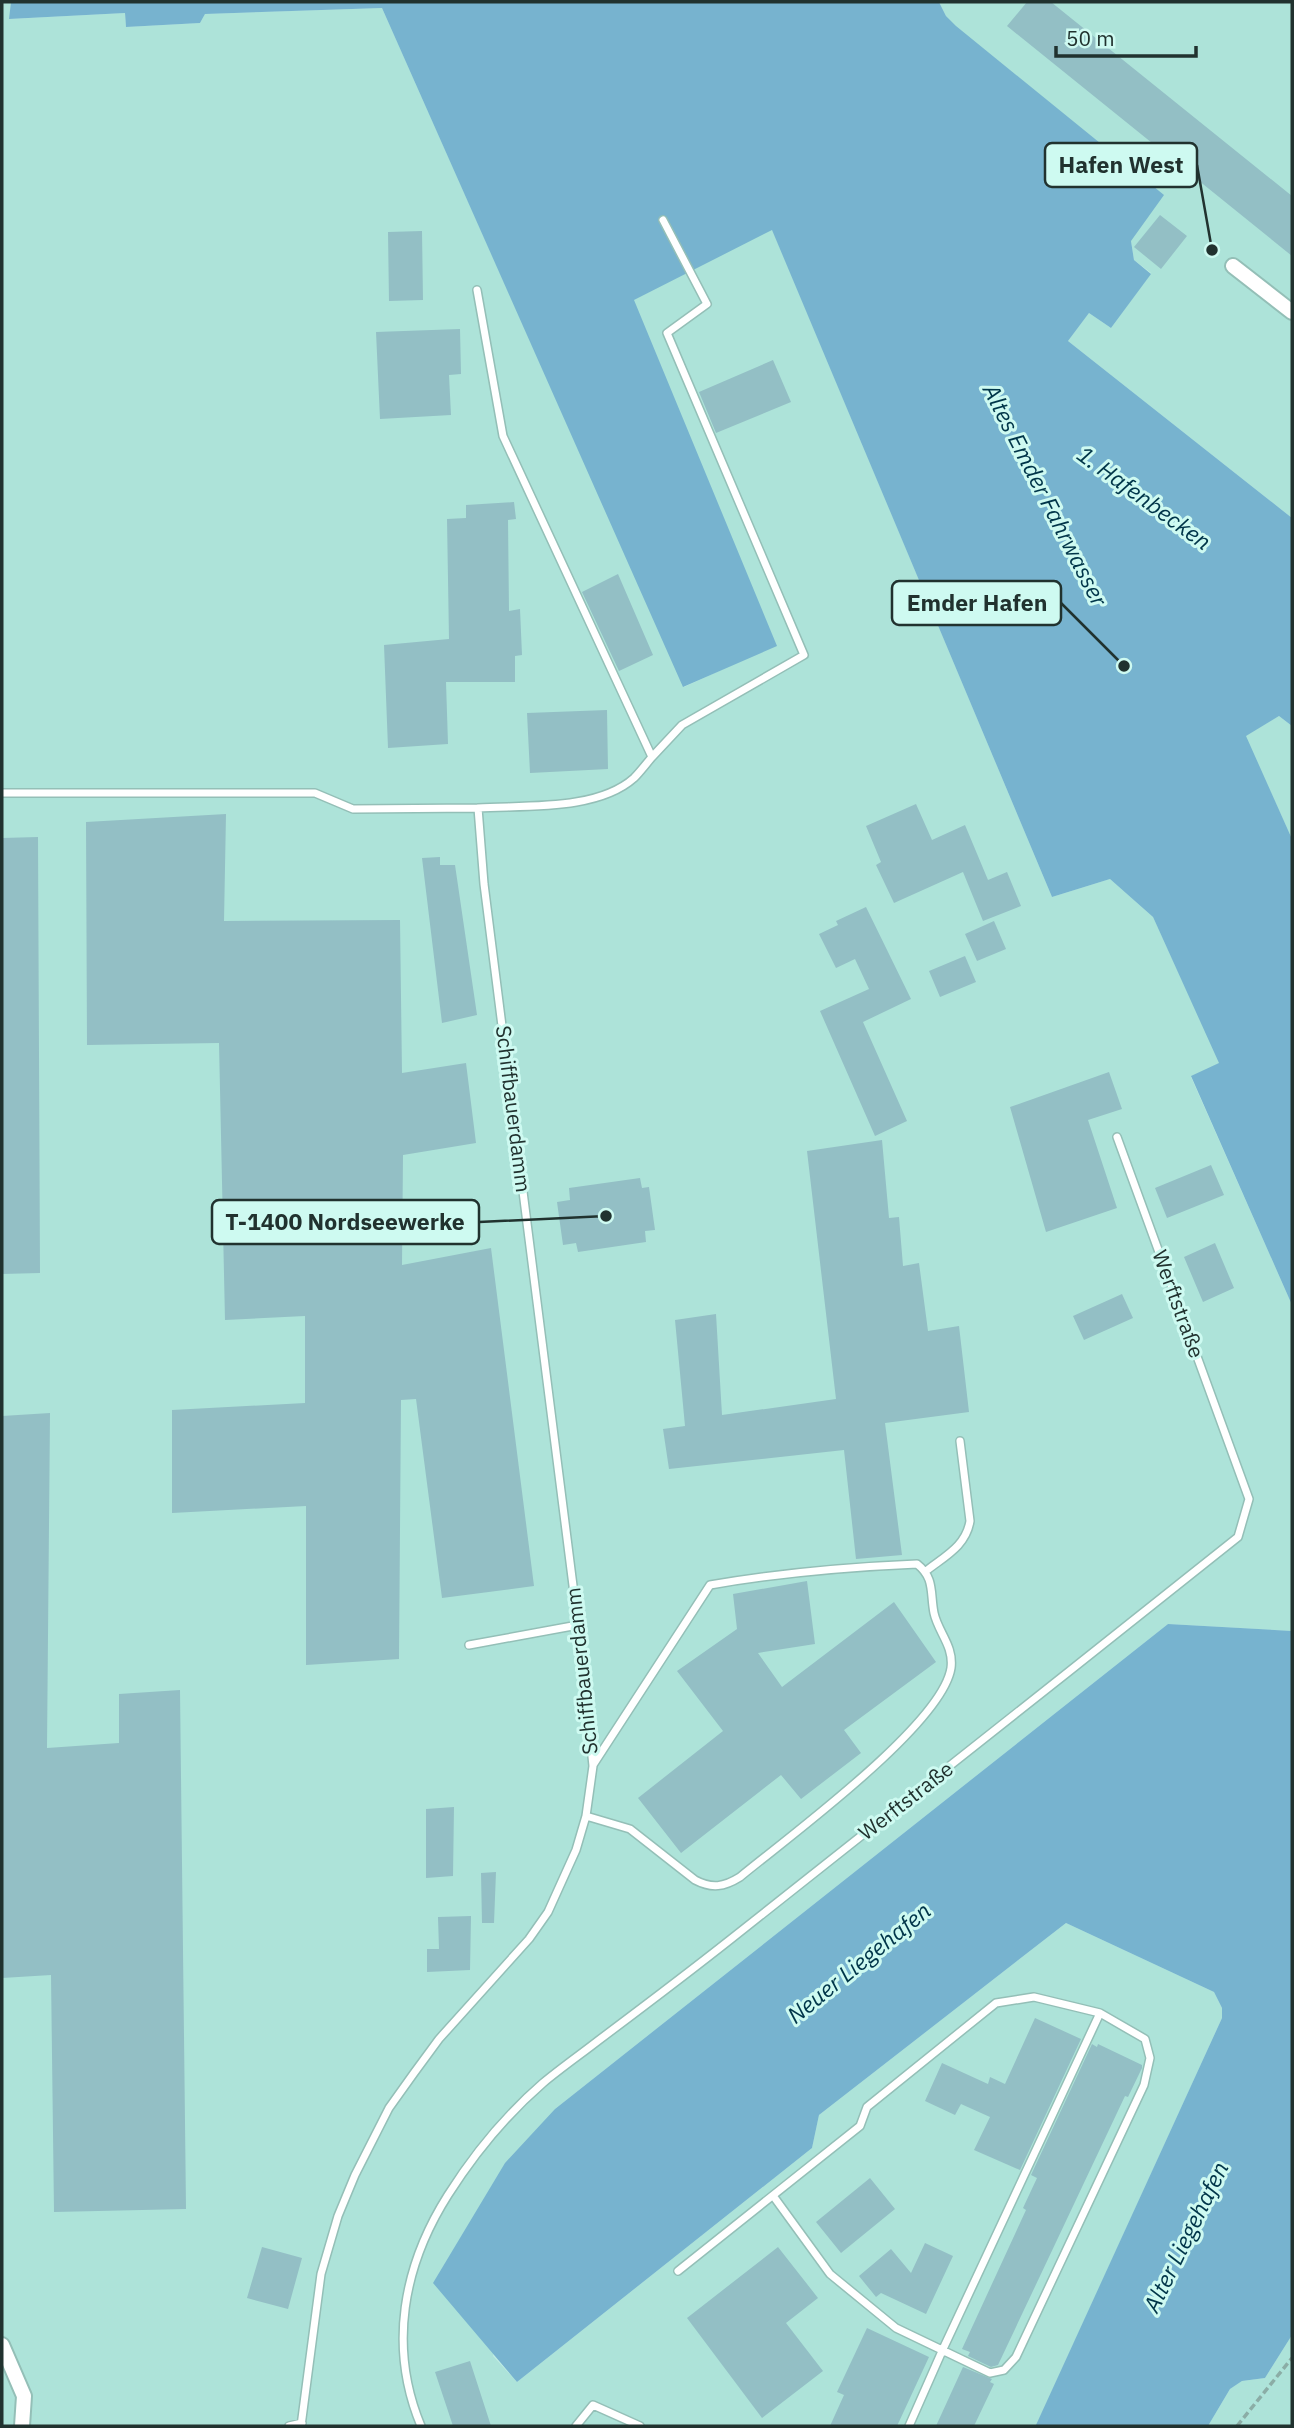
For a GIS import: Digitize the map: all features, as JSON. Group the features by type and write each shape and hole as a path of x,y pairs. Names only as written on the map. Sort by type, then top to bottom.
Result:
{"street":[{"path":"1233,266 1292,312"},
{"path":"2,2345 24,2396 22,2426"}],"lane":[{"path":"2,793 315,793 353,809 478,808 579,802 611,792 633,778 682,725 804,655 667,333 707,304 663,220"},
{"path":"477,290 503,436 652,757"},
{"name":"Schiffbauerdamm","path":"302,2425 321,2274 338,2216 355,2175 389,2109 414,2073 439,2039 529,1939 548,1912 576,1850 586,1816 593,1766 578,1625 484,884 478,808"},
{"name":"Werftstraße","path":"421,2426 408,2386 401,2336 411,2277 426,2237 446,2198 468,2165 497,2130 543,2083 731,1940 1238,1537 1249,1499 1117,1137"},
{"path":"926,1571 962,1544 968,1534 970,1521 960,1441"},
{"path":"586,1816 630,1829 705,1885 726,1885 740,1877 857,1782 915,1726 936,1700 951,1669 951,1657 934,1614 931,1586 926,1571 918,1564 834,1569 772,1574 710,1585 593,1766"},
{"path":"469,1645 578,1625"},
{"path":"678,2271 860,2126 867,2107 996,2003 1034,1997 1100,2013 1145,2039 1150,2058 1144,2085 1016,2357 1004,2370 990,2373 897,2328 830,2274 774,2197"},
{"path":"909,2426 1100,2013"},
{"path":"576,2426 593,2405 640,2426"},
{"path":"289,2426 302,2425"}],"path":[{"path":"1237,2426 1292,2358"}],"shaded area":[{"path":"3,2 11,2 10,19 125,13 126,27 200,23 205,14 382,8 684,687 776,645 633,300 772,229 1052,897 1110,879 1153,917 1220,1063 1191,1077 1292,1305 1292,1631 1168,1624 555,2109 493,2356 517,2382 812,2148 819,2115 1066,1923 1214,1992 1222,2008 1222,2018 1037,2424 1040,2426 2,2426"},
{"path":"939,2 1292,2 1292,518 1068,341 1089,313 1111,328 1151,273 1134,260 1131,241 946,16"},
{"path":"1279,716 1292,726 1292,839 1245,736"},
{"path":"1292,2335 1292,2426 1208,2426 1230,2389 1242,2381 1265,2378"}],"water":[{"path":"11,2 939,2 946,16 956,26 1164,195 1131,241 1134,260 1151,274 1111,328 1089,313 1068,341 1292,518 1292,726 1279,716 1246,736 1292,839 1292,1305 1191,1076 1219,1063 1153,917 1110,879 1052,897 772,230 634,300 777,646 683,687 382,8 205,14 200,23 126,27 125,13 9,19"},
{"path":"1168,1624 1292,1631 1292,2335 1265,2378 1242,2381 1230,2389 1208,2426 1036,2425 1222,2018 1222,2008 1214,1992 1066,1923 819,2115 812,2148 517,2382 433,2283 505,2163 555,2109"}],"building":[{"path":"1027,2 1051,2 1292,196 1292,256 1007,26"},
{"path":"1160,215 1187,236 1161,269 1134,247"},
{"path":"422,231 423,300 389,301 388,232"},
{"path":"460,329 461,374 449,375 451,415 380,419 376,332"},
{"path":"773,360 791,402 716,433 699,392"},
{"path":"514,502 516,519 508,520 509,611 520,609 522,655 515,656 515,682 446,682 448,744 388,748 384,645 449,639 447,519 466,518 466,505"},
{"path":"618,574 653,655 619,671 582,592"},
{"path":"607,710 608,769 530,773 527,713"},
{"path":"916,804 932,840 965,825 988,880 1007,872 1021,906 983,921 963,872 894,903 876,865 881,862 866,826"},
{"path":"226,814 224,921 400,920 402,1073 466,1063 476,1143 403,1155 402,1265 491,1248 534,1586 442,1598 416,1399 401,1400 399,1659 306,1665 306,1506 172,1513 172,1410 305,1403 305,1316 225,1320 219,1043 87,1045 86,822"},
{"path":"38,837 40,1273 2,1274 2,838"},
{"path":"440,857 440,865 455,865 477,1015 442,1023 422,858"},
{"path":"866,907 911,999 863,1022 907,1121 875,1136 820,1011 869,989 855,959 836,968 819,934 838,925 836,921"},
{"path":"994,921 1006,949 977,961 965,934"},
{"path":"965,956 976,982 940,997 929,971"},
{"path":"1109,1072 1122,1109 1088,1120 1117,1208 1046,1232 1010,1107"},
{"path":"882,1140 889,1218 899,1217 903,1266 919,1263 928,1331 959,1326 969,1412 885,1423 902,1555 856,1559 844,1450 669,1469 663,1429 685,1426 675,1320 716,1314 722,1415 836,1399 807,1151"},
{"path":"1211,1165 1224,1195 1167,1218 1155,1188"},
{"path":"640,1178 642,1188 649,1187 655,1230 645,1231 646,1242 578,1252 576,1243 563,1245 557,1202 570,1200 569,1188"},
{"path":"1215,1243 1234,1288 1203,1302 1184,1257"},
{"path":"1122,1294 1133,1318 1084,1340 1073,1316"},
{"path":"50,1413 47,1748 119,1743 119,1694 180,1690 186,2209 54,2212 51,1975 2,1978 2,1416"},
{"path":"807,1581 815,1644 758,1653 782,1687 894,1602 936,1662 844,1730 861,1753 801,1799 781,1775 681,1853 638,1798 723,1731 677,1671 737,1629 733,1594"},
{"path":"454,1807 453,1876 426,1878 426,1809"},
{"path":"496,1872 494,1923 482,1923 481,1873"},
{"path":"471,1916 470,1970 427,1972 427,1949 439,1949 438,1917"},
{"path":"1035,2018 1081,2039 1020,2170 974,2150 990,2117 961,2104 955,2115 925,2101 942,2063 988,2084 990,2077 1005,2084"},
{"path":"1092,2044 1097,2047 1098,2044 1142,2065 1142,2068 1128,2097 1125,2096 998,2365 991,2367 968,2356 970,2352 962,2349 1026,2210 1023,2208 1037,2178 1031,2175"},
{"path":"870,2178 895,2209 841,2253 816,2222"},
{"path":"925,2243 953,2256 926,2314 881,2293 876,2297 859,2276 891,2249 911,2273"},
{"path":"262,2247 302,2258 288,2309 247,2298"},
{"path":"778,2247 818,2298 786,2323 823,2371 762,2418 687,2318"},
{"path":"867,2328 929,2357 897,2426 830,2426 844,2395 837,2392"},
{"path":"470,2361 491,2426 453,2426 435,2372"},
{"path":"963,2367 992,2379 990,2382 994,2384 974,2426 936,2426"}],"place":[{"name":"Hafen West","path":"1212,250"},
{"name":"Emder Hafen","path":"1124,666"},
{"name":"T-1400 Nordseewerke","path":"606,1216"}],"water label":[{"name":"Altes Emder Fahrwasser","path":"1045,495"},
{"name":"1. Hafenbecken","path":"1144,498"},
{"name":"Neuer Liegehafen","path":"859,1963"},
{"name":"Alter Liegehafen","path":"1186,2237"}]}
